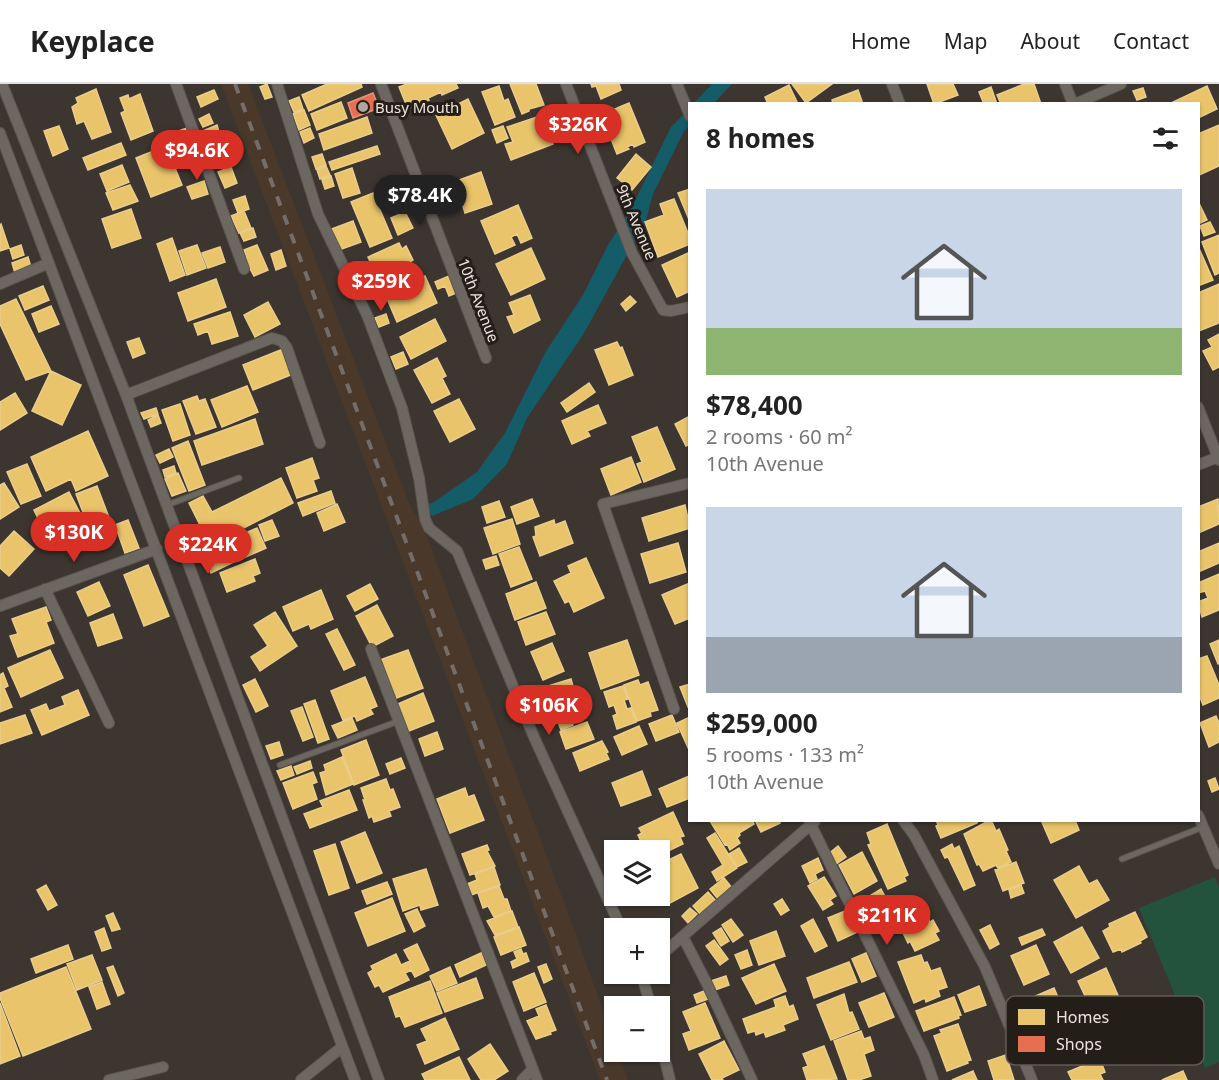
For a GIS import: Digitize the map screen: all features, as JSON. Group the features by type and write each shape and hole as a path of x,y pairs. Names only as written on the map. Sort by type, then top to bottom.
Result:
{"street":[{"path":"2,84 126,395 380,1080"},
{"path":"176,84 244,268"},
{"path":"277,84 318,214 367,315 402,408 419,478 425,519 429,528 457,551 534,737 616,918"},
{"name":"10th Avenue","path":"381,84 486,358"},
{"name":"9th Avenue","path":"566,84 632,254 663,310 671,312 688,308"},
{"path":"677,84 688,112"},
{"path":"892,84 899,102"},
{"path":"1065,84 1073,102"},
{"path":"1079,102 1121,84"},
{"path":"0,133 355,1080"},
{"path":"0,284 49,263"},
{"path":"126,395 272,338 282,341 287,348 320,443"},
{"path":"1200,412 1218,458 1200,464"},
{"path":"674,709 603,504 688,483"},
{"path":"1,604 157,549"},
{"path":"45,589 109,723"},
{"path":"371,649 535,1075 522,1080"},
{"path":"1200,820 1219,864"},
{"path":"904,822 914,835 985,967 1006,1017"},
{"path":"670,948 813,823 924,1055 933,1080"},
{"path":"683,937 752,1080"},
{"path":"302,1080 342,1047"},
{"path":"666,1062 670,1080"},
{"path":"1026,1065 1032,1080"},
{"path":"109,1080 163,1067"}],"lane":[{"path":"167,505 239,478"},
{"path":"280,765 399,721"},
{"path":"1122,859 1203,827"}],"shaded area":[{"path":"221,84 248,84 411,509 421,521 604,1013 604,1062 622,1062 628,1080 600,1080"}],"green space":[{"path":"1215,877 1219,887 1219,1062 1205,1068 1204,1065 1204,996 1175,996 1139,908"}],"water":[{"path":"712,84 732,84 715,102 695,102"},
{"path":"688,110 688,128 684,131 653,194 646,220 583,335 527,418 507,464 473,499 432,516 426,505 434,502 477,472 505,433 545,353 583,295 608,245 630,211 671,127"}],"building: Homes":[{"path":"267,84 272,97 265,99 260,87"},
{"path":"327,84 361,84 362,87 309,111 302,95"},
{"path":"407,84 456,84 458,88 442,95 441,92 408,109 399,87"},
{"path":"510,84 536,84 544,105 529,109 522,114"},
{"path":"591,84 619,84 621,90 601,99 596,86 592,87"},
{"path":"792,84 832,84 807,102"},
{"path":"927,84 953,84 958,95 933,102"},
{"path":"1024,84 1034,84 1040,102 1000,102 997,95"},
{"path":"789,85 797,102 767,102 765,97"},
{"path":"499,86 504,101 508,99 515,117 495,125 482,92"},
{"path":"1207,86 1217,109 1200,117 1200,102 1173,102"},
{"path":"991,87 996,102 983,102 979,92"},
{"path":"1143,88 1146,97 1137,100 1133,91"},
{"path":"96,89 111,132 92,139 84,121 77,124 72,107 78,103 76,98"},
{"path":"214,90 218,99 201,107 197,97"},
{"path":"858,90 862,102 832,102 832,100"},
{"path":"140,94 153,131 131,140 121,113 125,111 120,98 128,95 129,99"},
{"path":"299,97 303,109 294,112 289,101"},
{"path":"468,99 484,133 452,149 436,115"},
{"path":"341,102 347,118 317,130 311,114"},
{"path":"629,103 645,142 634,147 633,144 627,147 629,149 617,154 611,139 616,137 608,117 617,113 615,109"},
{"path":"304,110 310,125 299,130 293,114"},
{"path":"209,114 213,123 203,127 199,119"},
{"path":"543,115 548,129 542,131 544,138 550,135 553,144 511,160 505,144 513,142 507,127"},
{"path":"367,117 372,133 324,150 319,134"},
{"path":"217,125 219,132 206,137 203,131"},
{"path":"1219,125 1219,166 1200,175 1200,133"},
{"path":"59,126 68,149 53,156 44,131"},
{"path":"503,126 508,138 497,143 492,130"},
{"path":"187,128 192,143 178,148 173,133"},
{"path":"310,128 314,138 304,143 300,132"},
{"path":"227,132 231,142 217,148 213,137"},
{"path":"121,143 126,155 88,170 83,158"},
{"path":"230,145 232,153 220,157 218,149"},
{"path":"166,146 182,185 151,197 136,158"},
{"path":"377,146 380,154 332,170 329,162"},
{"path":"322,154 326,165 316,169 312,157"},
{"path":"636,154 651,167 632,190 617,178"},
{"path":"122,165 129,182 107,191 100,174"},
{"path":"326,166 330,175 320,179 317,170"},
{"path":"231,167 237,183 225,188 218,172"},
{"path":"352,168 360,193 343,198 335,174"},
{"path":"481,172 492,204 465,213 461,200 457,201 451,183"},
{"path":"331,176 334,186 325,189 322,180"},
{"path":"204,181 208,194 192,199 187,187"},
{"path":"130,185 138,201 113,210 106,193"},
{"path":"688,190 688,217 678,193"},
{"path":"373,193 392,238 370,247 351,202"},
{"path":"245,196 249,209 238,213 233,200"},
{"path":"674,199 688,233 688,245 658,257 645,222 664,215 660,204"},
{"path":"518,205 532,238 521,243 517,234 511,237 515,245 495,254 481,221"},
{"path":"1200,205 1207,220 1200,223"},
{"path":"131,209 141,238 112,248 102,219"},
{"path":"244,211 251,228 239,233 231,216"},
{"path":"405,212 413,228 398,235 391,218"},
{"path":"353,221 361,242 336,251 329,230"},
{"path":"1210,222 1215,232 1204,236 1200,226"},
{"path":"0,225 9,248 0,251"},
{"path":"253,228 256,237 244,241 240,233"},
{"path":"1219,235 1219,273 1215,275 1202,242"},
{"path":"172,238 185,275 170,281 157,244"},
{"path":"399,243 402,249 406,246 413,260 410,262 416,275 383,290 368,257"},
{"path":"21,245 24,255 13,259 10,249"},
{"path":"197,245 206,268 187,275 179,251"},
{"path":"257,245 268,270 254,276 245,259 247,258 244,250"},
{"path":"220,247 225,262 208,268 202,253"},
{"path":"531,248 545,279 511,295 496,264"},
{"path":"281,250 286,266 276,270 271,254"},
{"path":"1200,251 1213,280 1200,285"},
{"path":"688,253 688,292 677,297 662,265"},
{"path":"28,257 31,267 15,273 12,263"},
{"path":"365,271 369,282 357,286 353,276"},
{"path":"425,276 437,303 397,322 385,294"},
{"path":"449,276 456,293 449,296 445,286 438,289 435,282"},
{"path":"216,279 226,307 188,321 178,293"},
{"path":"374,283 377,290 364,296 361,289"},
{"path":"1219,284 1219,323 1200,331 1200,292"},
{"path":"43,286 49,300 25,310 19,296"},
{"path":"530,295 540,320 514,333 507,317 514,315 509,303"},
{"path":"630,296 636,302 626,311 621,304"},
{"path":"16,299 51,371 26,380 0,324 0,306"},
{"path":"268,302 280,324 255,337 244,315"},
{"path":"51,306 59,324 39,332 32,314"},
{"path":"230,312 238,336 212,344 208,331 198,335 194,324"},
{"path":"386,314 389,323 379,327 375,318"},
{"path":"435,319 446,341 411,359 400,337"},
{"path":"1219,334 1219,367 1213,370 1203,351 1212,347 1208,340"},
{"path":"139,338 145,353 133,358 127,342"},
{"path":"617,342 620,348 622,347 633,375 609,385 595,350"},
{"path":"283,349 293,374 253,390 243,365"},
{"path":"403,352 408,364 396,369 391,357"},
{"path":"437,358 446,376 442,378 450,394 432,403 414,370"},
{"path":"51,371 81,385 62,425 32,411"},
{"path":"589,383 595,392 567,412 561,403"},
{"path":"247,386 258,412 222,427 211,400"},
{"path":"15,393 27,413 0,430 0,402"},
{"path":"197,396 199,401 205,399 216,427 196,434 183,401"},
{"path":"459,399 475,429 450,442 434,411"},
{"path":"180,404 190,435 173,441 162,410"},
{"path":"598,405 606,423 587,431 590,436 572,444 562,421"},
{"path":"156,408 158,414 144,419 141,413"},
{"path":"158,415 161,423 151,427 148,420"},
{"path":"688,417 688,445 686,446 675,424"},
{"path":"255,419 263,444 202,465 194,441"},
{"path":"657,427 675,469 644,482 637,464 642,462 632,437"},
{"path":"88,431 108,476 76,491 71,479 46,491 31,457"},
{"path":"188,441 205,485 189,491 172,448"},
{"path":"169,449 173,457 160,463 156,455"},
{"path":"631,457 641,482 611,495 601,469"},
{"path":"312,458 319,478 313,480 317,491 297,498 286,468"},
{"path":"27,464 41,496 21,504 7,472"},
{"path":"174,466 176,473 165,477 163,470"},
{"path":"178,473 186,491 172,496 165,479"},
{"path":"281,478 293,503 210,545 189,503 203,496 212,512"},
{"path":"4,483 19,507 0,519 0,485"},
{"path":"97,486 113,528 92,536 76,494"},
{"path":"331,491 335,503 303,516 298,503"},
{"path":"69,492 82,517 64,525 69,534 50,543 34,510"},
{"path":"532,499 539,516 517,524 511,507"},
{"path":"1218,499 1219,524 1200,532 1200,506"},
{"path":"499,501 505,517 487,523 482,507"},
{"path":"337,504 345,522 324,531 317,513"},
{"path":"685,505 688,529 649,541 642,518"},
{"path":"512,519 520,544 493,554 484,528"},
{"path":"128,520 139,548 125,553 115,525"},
{"path":"272,520 279,536 265,541 259,525"},
{"path":"554,520 555,525 565,521 573,543 540,556 533,537 536,536 535,527"},
{"path":"257,528 266,548 239,560 230,540"},
{"path":"14,531 34,549 9,576 0,568 0,546"},
{"path":"225,542 234,562 211,573 202,553"},
{"path":"678,543 686,572 650,583 641,554"},
{"path":"1219,543 1219,563 1200,571 1200,551"},
{"path":"519,547 532,579 511,587 499,554"},
{"path":"496,556 499,565 486,569 483,560"},
{"path":"586,558 604,598 574,612 569,601 565,603 554,581 571,573 568,566"},
{"path":"255,559 260,573 253,576 255,581 227,592 220,573"},
{"path":"148,565 169,616 144,626 124,575"},
{"path":"1219,574 1219,610 1202,617 1200,601 1208,598 1205,591 1200,592 1200,582"},
{"path":"99,582 110,606 88,616 77,592"},
{"path":"536,582 546,608 515,620 506,594"},
{"path":"370,584 378,599 355,611 347,596"},
{"path":"688,584 688,619 675,624 662,595"},
{"path":"321,590 333,619 311,629 309,624 293,631 283,607"},
{"path":"377,605 393,636 372,647 356,616"},
{"path":"46,607 51,620 46,622 54,643 18,657 10,636 18,634 12,619"},
{"path":"275,612 297,646 260,671 251,657 268,646 254,625"},
{"path":"546,612 555,634 526,645 518,622"},
{"path":"113,614 122,638 98,646 90,623"},
{"path":"337,629 355,665 344,670 326,634"},
{"path":"627,640 639,675 601,689 589,653"},
{"path":"1219,640 1219,663 1218,664 1210,644"},
{"path":"552,643 564,671 543,680 531,652"},
{"path":"50,650 63,678 21,697 8,668"},
{"path":"408,650 423,688 394,699 380,660"},
{"path":"1207,656 1219,685 1219,698 1203,705 1200,697 1200,658"},
{"path":"3,673 8,686 4,688 12,707 0,712 0,675"},
{"path":"365,677 377,706 370,709 373,714 357,721 355,716 343,720 331,691"},
{"path":"255,679 268,706 256,712 243,685"},
{"path":"571,679 577,701 544,711 538,689"},
{"path":"638,680 640,685 648,682 658,710 650,712 651,716 637,721 624,685"},
{"path":"688,685 688,707 680,687"},
{"path":"623,686 628,699 624,700 627,709 631,708 636,722 617,729 613,716 617,714 614,705 609,707 604,692"},
{"path":"78,690 89,715 42,735 31,710 46,704 49,711 65,705 62,697"},
{"path":"423,693 434,721 409,731 398,704"},
{"path":"315,700 329,739 318,743 304,704"},
{"path":"302,707 313,737 303,741 291,711"},
{"path":"25,715 32,733 0,744 0,723"},
{"path":"672,715 679,732 656,741 649,724"},
{"path":"1216,716 1219,723 1219,742 1209,747 1200,723"},
{"path":"570,717 573,725 561,730 558,722"},
{"path":"352,718 357,730 338,738 332,726"},
{"path":"688,718 688,748 677,723"},
{"path":"587,722 594,739 566,749 560,732"},
{"path":"639,726 647,744 622,755 614,737"},
{"path":"437,732 443,749 425,756 419,739"},
{"path":"366,740 379,775 354,785 341,750"},
{"path":"602,741 609,759 580,771 573,753"},
{"path":"279,742 283,755 271,759 266,746"},
{"path":"342,757 353,784 326,795 320,773 326,771 324,765"},
{"path":"401,758 405,768 390,774 386,764"},
{"path":"310,761 312,768 297,774 294,767"},
{"path":"291,766 294,775 281,780 277,771"},
{"path":"642,771 651,795 621,806 612,783"},
{"path":"313,772 317,782 312,784 317,799 293,809 283,783"},
{"path":"688,776 688,799 667,807 659,789"},
{"path":"1215,778 1219,789 1212,792 1208,781"},
{"path":"386,779 400,807 389,811 391,816 374,822 372,816 369,818 361,788"},
{"path":"465,788 468,797 474,795 484,820 450,833 437,799"},
{"path":"349,790 357,810 310,828 304,814 323,807 320,801"},
{"path":"673,812 684,836 680,837 683,844 670,850 670,840 640,840 638,835 642,833 639,828"},
{"path":"711,822 753,822 754,824 739,833 737,838 740,843 730,850 727,844 725,845"},
{"path":"756,822 780,822 780,823 761,832"},
{"path":"937,822 977,822 941,838 936,826"},
{"path":"986,822 992,822 996,831 999,829 1011,862 983,871 979,864 977,865 964,834"},
{"path":"1042,822 1076,822 1079,830 1051,843"},
{"path":"887,824 908,875 904,877 906,881 888,889 868,845 871,844 867,833"},
{"path":"365,832 382,873 357,883 341,842"},
{"path":"715,833 737,868 717,881 712,872 723,865 707,838"},
{"path":"335,844 349,888 329,895 314,851"},
{"path":"952,844 954,849 959,846 975,885 964,890 948,857 945,858 941,850"},
{"path":"487,845 489,850 487,851 495,866 470,875 462,854"},
{"path":"838,846 846,857 835,865 827,855"},
{"path":"739,848 747,862 737,867 729,854"},
{"path":"862,852 877,881 854,894 839,865"},
{"path":"681,854 698,888 670,903 670,859"},
{"path":"818,858 823,870 815,874 817,879 810,883 802,866"},
{"path":"1016,862 1024,883 1003,891 995,870"},
{"path":"1079,866 1089,884 1097,880 1109,900 1076,918 1054,880"},
{"path":"494,867 500,885 471,895 467,884 477,880 475,874"},
{"path":"426,869 438,905 421,910 420,905 403,911 393,879"},
{"path":"824,877 836,896 830,900 833,904 823,910 808,886"},
{"path":"724,878 732,888 718,899 710,889"},
{"path":"387,882 392,894 367,904 362,891"},
{"path":"46,885 57,905 48,910 37,890"},
{"path":"1021,885 1024,893 1011,898 1009,890"},
{"path":"499,886 511,911 494,917 488,906 483,908 478,893"},
{"path":"881,889 888,902 867,918 858,903"},
{"path":"708,892 716,901 701,915 693,906"},
{"path":"392,898 405,931 368,946 355,913"},
{"path":"782,899 789,910 781,915 774,904"},
{"path":"690,908 697,914 688,923 682,916"},
{"path":"417,909 425,926 414,932 405,914"},
{"path":"850,909 860,931 838,941 828,918"},
{"path":"512,911 518,927 495,935 487,921"},
{"path":"925,912 930,922 933,920 939,931 935,933 939,940 915,951 901,929 904,928 902,923"},
{"path":"1135,912 1147,937 1140,941 1141,943 1122,952 1121,949 1113,952 1103,931 1110,927 1109,924"},
{"path":"113,913 120,929 112,931 106,916"},
{"path":"731,919 743,935 733,942 722,925"},
{"path":"813,919 827,946 815,952 801,926"},
{"path":"990,925 999,944 990,949 980,930"},
{"path":"519,927 526,945 501,955 494,937"},
{"path":"1082,927 1099,958 1071,973 1054,942"},
{"path":"104,928 111,948 102,951 95,932"},
{"path":"721,928 729,941 721,946 713,933"},
{"path":"1042,929 1045,935 1022,945 1019,938"},
{"path":"776,931 785,956 759,965 750,941"},
{"path":"714,940 728,959 720,965 706,946"},
{"path":"417,944 429,970 415,977 411,970 405,973 409,980 383,992 379,985 375,987 368,973 373,970 371,966 396,954 401,965 410,961 404,950"},
{"path":"68,945 73,959 36,973 31,959"},
{"path":"1036,945 1049,974 1024,985 1011,956"},
{"path":"521,949 523,954 526,953 529,961 513,968 511,962 517,959 514,952"},
{"path":"747,950 752,965 741,969 735,955"},
{"path":"483,952 488,964 460,977 455,965"},
{"path":"866,953 876,976 862,982 852,959"},
{"path":"92,955 102,980 77,990 67,964"},
{"path":"921,955 931,971 940,968 947,987 938,990 940,996 926,1002 925,998 914,1003 898,962"},
{"path":"849,962 857,982 814,998 807,978"},
{"path":"546,964 552,979 544,983 538,967"},
{"path":"774,964 786,991 756,1004 742,978"},
{"path":"113,966 124,993 118,996 107,968"},
{"path":"66,967 91,1029 23,1056 0,993"},
{"path":"450,967 457,983 437,991 430,976"},
{"path":"1106,968 1118,996 1085,996 1078,981"},
{"path":"534,973 546,1002 524,1011 513,982"},
{"path":"726,976 729,985 715,990 711,981"},
{"path":"476,978 483,998 445,1012 437,993"},
{"path":"430,981 442,1013 405,1027 400,1016 396,1017 389,997"},
{"path":"102,982 110,1004 97,1009 89,987"},
{"path":"979,986 986,1005 965,1012 958,995"},
{"path":"1054,988 1057,996 1035,996"},
{"path":"704,991 708,999 697,1003 694,995"},
{"path":"884,993 894,1017 869,1027 859,1003"},
{"path":"844,994 849,1013 852,1012 859,1029 831,1040 817,1005"},
{"path":"785,996 789,1007 793,1005 798,1019 783,1025 785,1030 766,1037 764,1032 756,1035 755,1031 748,1033 743,1019 776,1007 774,1000"},
{"path":"954,997 961,1015 958,1016 959,1018 924,1031 916,1011"},
{"path":"0,1003 20,1056 0,1064"},
{"path":"705,1003 720,1038 689,1050 683,1034 691,1031 683,1012"},
{"path":"546,1005 556,1030 536,1039 527,1021 539,1016 536,1009"},
{"path":"445,1018 459,1049 425,1064 417,1045 427,1041 421,1029"},
{"path":"958,1024 971,1060 947,1071 934,1036 942,1033 940,1030"},
{"path":"861,1031 864,1039 870,1037 874,1050 864,1054 871,1076 859,1080 848,1080 834,1041"},
{"path":"724,1041 739,1070 722,1078 723,1080 712,1080 699,1054"},
{"path":"490,1044 508,1071 494,1080 481,1080 468,1059"},
{"path":"824,1046 837,1079 807,1080 803,1068 808,1066 803,1054"},
{"path":"1006,1055 1006,1065 1009,1065 1014,1080 994,1080 988,1061"},
{"path":"459,1057 470,1080 425,1080 422,1074"},
{"path":"1085,1065 1102,1065 1105,1072 1100,1074 1103,1080 1072,1080 1068,1072"},
{"path":"973,1071 977,1080 952,1080"},
{"path":"1183,1071 1187,1080 1162,1080"}],"building: Shops":[{"path":"373,93 379,108 353,118 348,103"}],"railway":[{"path":"235,84 607,1080"}],"place":[{"name":"Busy Mouth","path":"363,107"}]}
